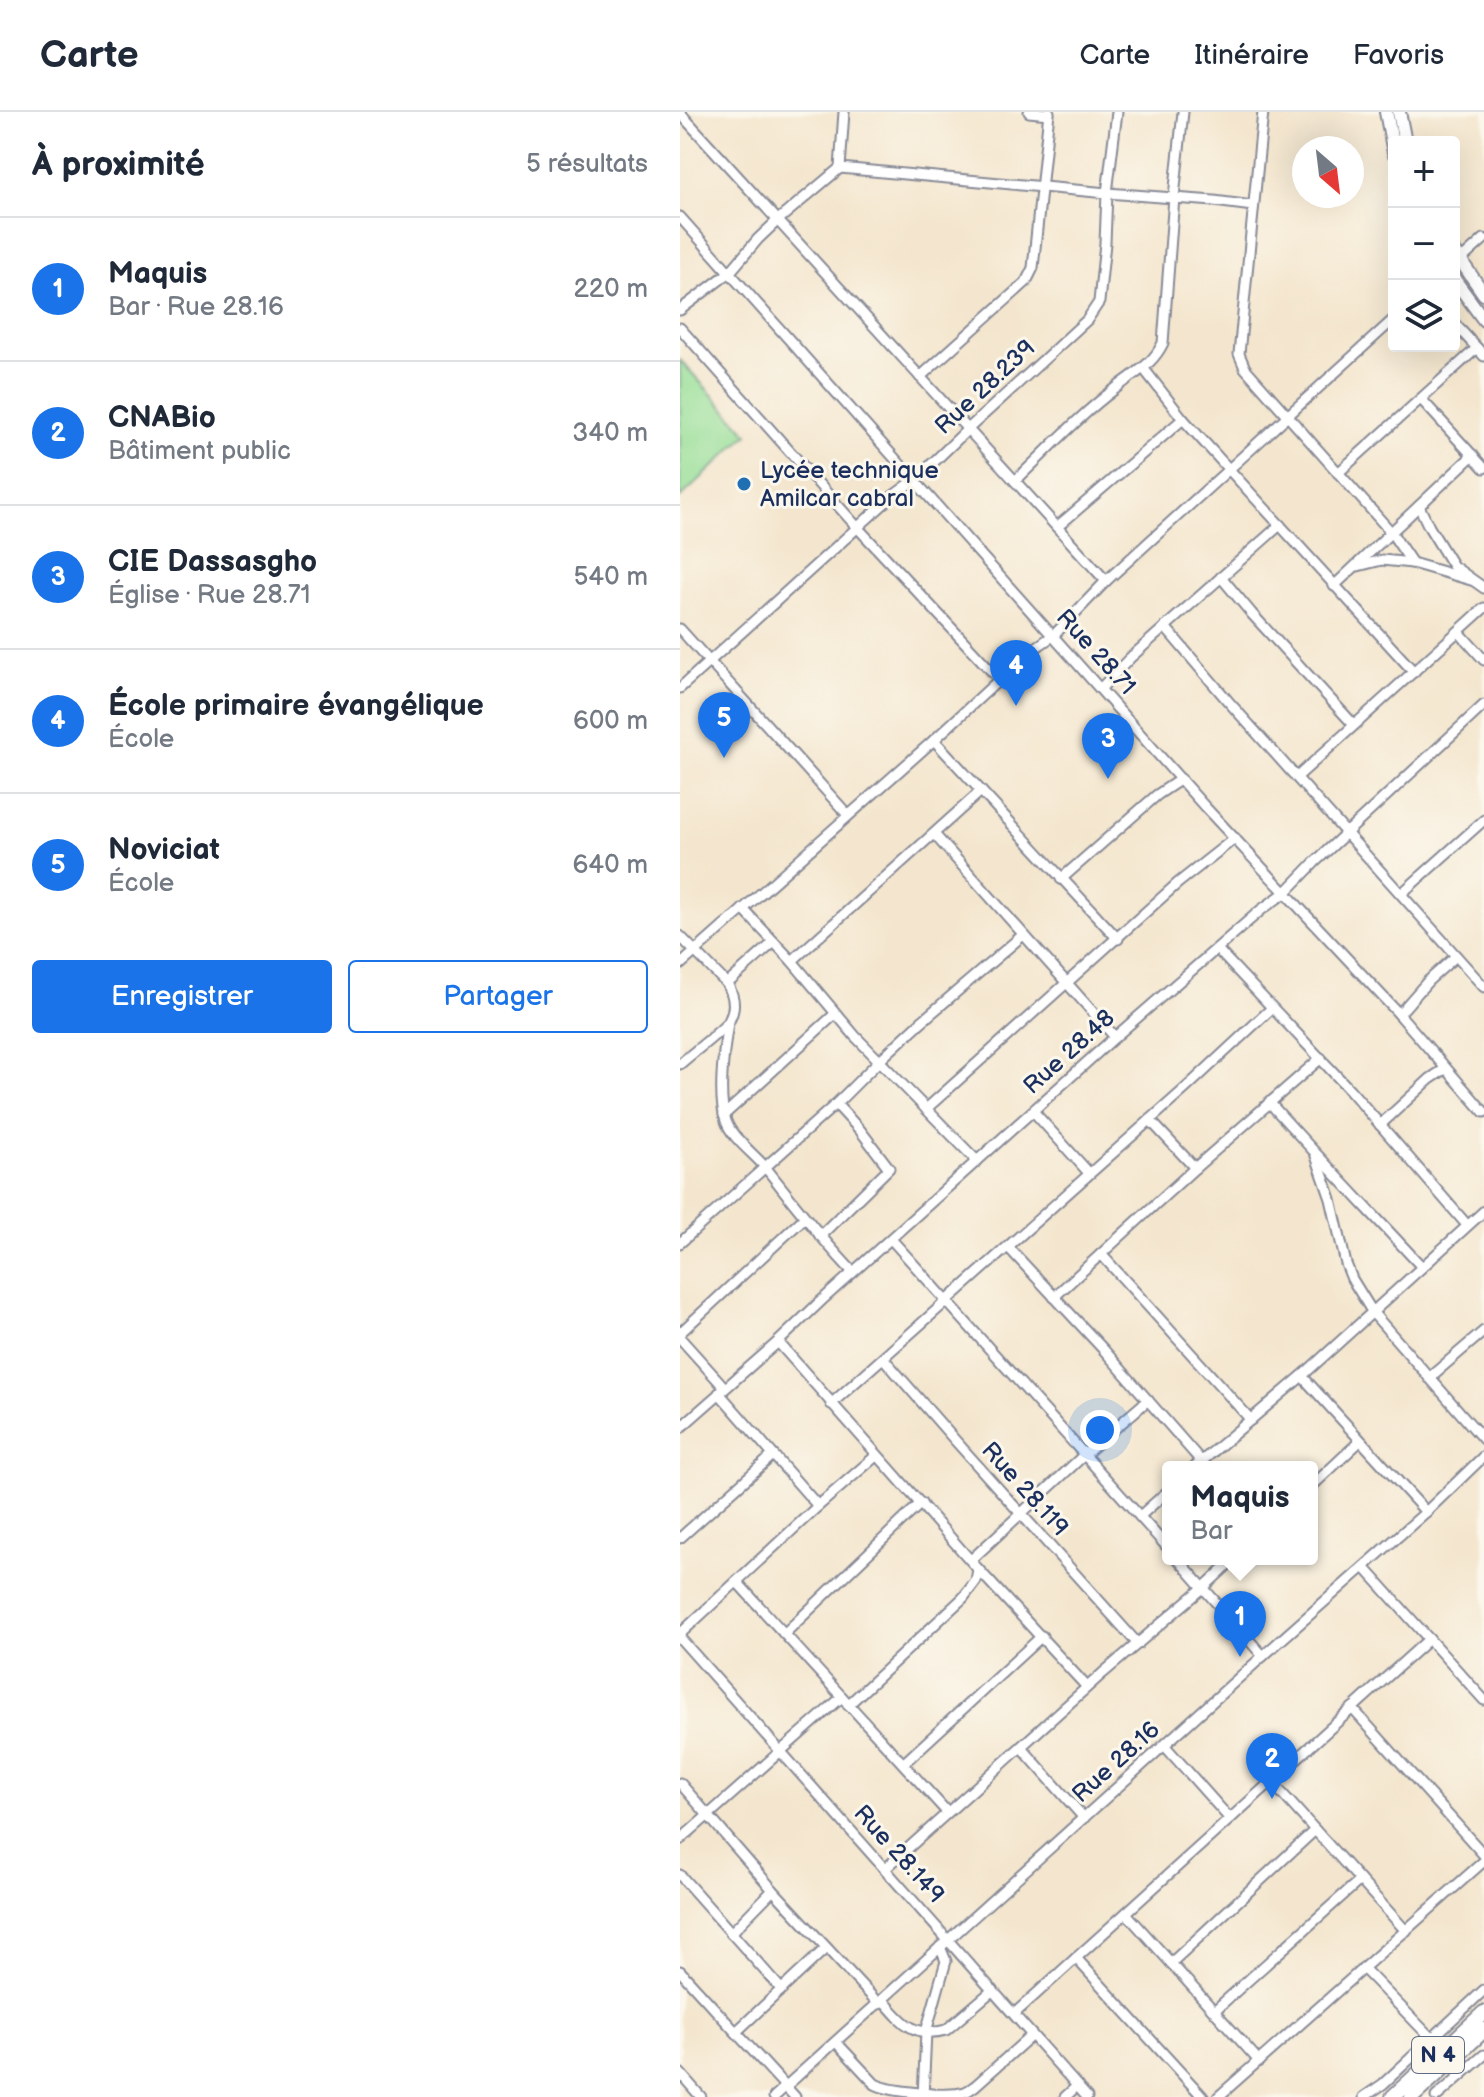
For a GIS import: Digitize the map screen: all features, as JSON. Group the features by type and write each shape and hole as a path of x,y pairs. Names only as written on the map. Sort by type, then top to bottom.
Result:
{"highway":[{"name":"N 4","path":"1393,2097 1484,2013"},
{"name":"N 4","path":"1412,2097 1484,2030"}],"main road":[{"path":"1386,112 1391,136"},
{"path":"1399,112 1404,136"},
{"path":"1460,264 1484,294"},
{"path":"1455,280 1484,320"}],"street":[{"path":"840,168 844,112"},
{"path":"920,377 1026,282 1033,268 1049,113 1029,112"},
{"name":"Rue 28.239","path":"680,688 857,527 915,480 1095,310 1099,302 1117,112"},
{"path":"1015,481 1115,388 1144,369 1157,356 1163,343 1183,112"},
{"path":"1263,112 1239,354 1245,368 1391,532 1412,563"},
{"path":"680,113 1106,581"},
{"path":"680,310 730,272 778,220 840,168 1253,206"},
{"name":"Rue 28.71","path":"680,217 1181,779 1399,1014 1484,1112"},
{"path":"1460,256 1484,239"},
{"path":"680,965 1028,653 1054,635 1106,581 1388,324"},
{"path":"680,328 857,527 999,679"},
{"path":"1338,473 1421,399 1480,352 1460,330"},
{"path":"1144,369 1183,419 1414,672"},
{"path":"1421,399 1484,468"},
{"path":"1057,527 1183,419"},
{"path":"1334,586 1473,455"},
{"path":"1419,506 1453,566 1484,588"},
{"path":"1101,688 1130,658 1280,525"},
{"path":"1355,566 1382,560 1412,563 1471,580"},
{"path":"1221,577 1354,725"},
{"path":"1297,777 1484,608"},
{"path":"1165,627 1484,987"},
{"path":"680,629 848,815"},
{"path":"1459,632 1484,660"},
{"name":"Rue 28.48","path":"680,1428 1115,1037 1261,910 1286,892 1484,705"},
{"path":"934,740 1118,939"},
{"path":"1061,879 1157,795 1181,779"},
{"path":"792,961 981,791"},
{"path":"1401,894 1484,820"},
{"path":"934,834 1115,1037"},
{"path":"926,1109 1178,883 1235,838"},
{"path":"743,909 792,961 835,1014 977,1161"},
{"path":"680,1243 836,1104 880,1060 1023,935"},
{"path":"680,936 733,993 723,1070 722,1100 727,1125 853,1272"},
{"path":"727,984 774,942"},
{"path":"1217,949 1321,1058 1467,1225"},
{"path":"1399,1014 1428,981 1456,956"},
{"path":"831,1404 1272,1008"},
{"path":"724,1115 835,1014"},
{"path":"680,1064 728,1023"},
{"path":"1054,1297 1321,1058"},
{"path":"1380,1125 1445,1069"},
{"path":"1269,1102 1422,1267"},
{"path":"820,1236 889,1168 836,1104"},
{"path":"1033,1111 1089,1173"},
{"path":"1150,1120 1195,1168"},
{"path":"1316,1156 1352,1279 1373,1313 1484,1440"},
{"path":"1202,1461 1302,1376 1484,1211"},
{"path":"804,1218 680,1335 773,1455 818,1506"},
{"path":"891,1239 1162,1541"},
{"path":"1008,1247 1148,1400 1196,1461"},
{"path":"1101,1254 1251,1420"},
{"path":"1429,1378 1484,1331"},
{"path":"778,1342 978,1569 1087,1687"},
{"name":"Rue 28.119","path":"884,1359 1138,1644"},
{"path":"1302,1376 1426,1512"},
{"path":"971,1560 1148,1400"},
{"path":"1318,1480 1360,1441"},
{"path":"680,1538 773,1455"},
{"path":"680,1636 877,1455"},
{"name":"Rue 28.16","path":"774,2097 1426,1512 1484,1456"},
{"path":"1140,1516 1162,1496"},
{"path":"784,1634 921,1503"},
{"path":"1183,1565 1263,1656"},
{"path":"885,1869 1228,1565"},
{"path":"1364,1567 1484,1700"},
{"path":"680,1840 963,1598 976,1581 978,1569"},
{"path":"737,1582 947,1812"},
{"name":"Rue 28.149","path":"680,1636 1087,2097"},
{"path":"904,1763 1042,1636"},
{"path":"1014,2014 1429,1639"},
{"path":"1218,2097 1484,1858 1352,1708"},
{"path":"1165,1746 1230,1819"},
{"path":"1021,1747 1084,1818"},
{"path":"1271,1781 1406,1931"},
{"path":"680,1783 826,1948 903,2024 926,2032 946,2030 993,1990"},
{"path":"1171,1963 1315,1830"},
{"path":"680,1875 782,1990"},
{"path":"1214,2011 1360,1880"},
{"path":"731,1933 773,1890"},
{"path":"1126,1913 1259,2061"},
{"path":"923,2095 926,2032 945,1968 945,1955 940,1947"},
{"path":"736,2032 826,1948"},
{"path":"1076,1958 1203,2097"},
{"path":"1363,1968 1431,2038"},
{"path":"680,1971 795,2097"},
{"path":"1364,2097 1383,2084 1484,1990"},
{"path":"836,2042 875,2084 923,2095 968,2091 1032,2035"},
{"path":"1436,2097 1484,2055"},
{"path":"680,2073 701,2097"},
{"path":"1065,2097 1077,2086"},
{"path":"1446,2088 1455,2097"}],"green space":[{"path":"680,360 748,434 680,498"}],"place":[{"name":"Lycée technique Amilcar cabral","path":"744,484"},
{"name":"École primaire évangélique","path":"1016,706"},
{"name":"Noviciat","path":"724,758"},
{"name":"CIE Dassasgho","path":"1108,779"},
{"name":"Maquis","path":"1240,1657"},
{"name":"CNABio","path":"1272,1799"}]}
